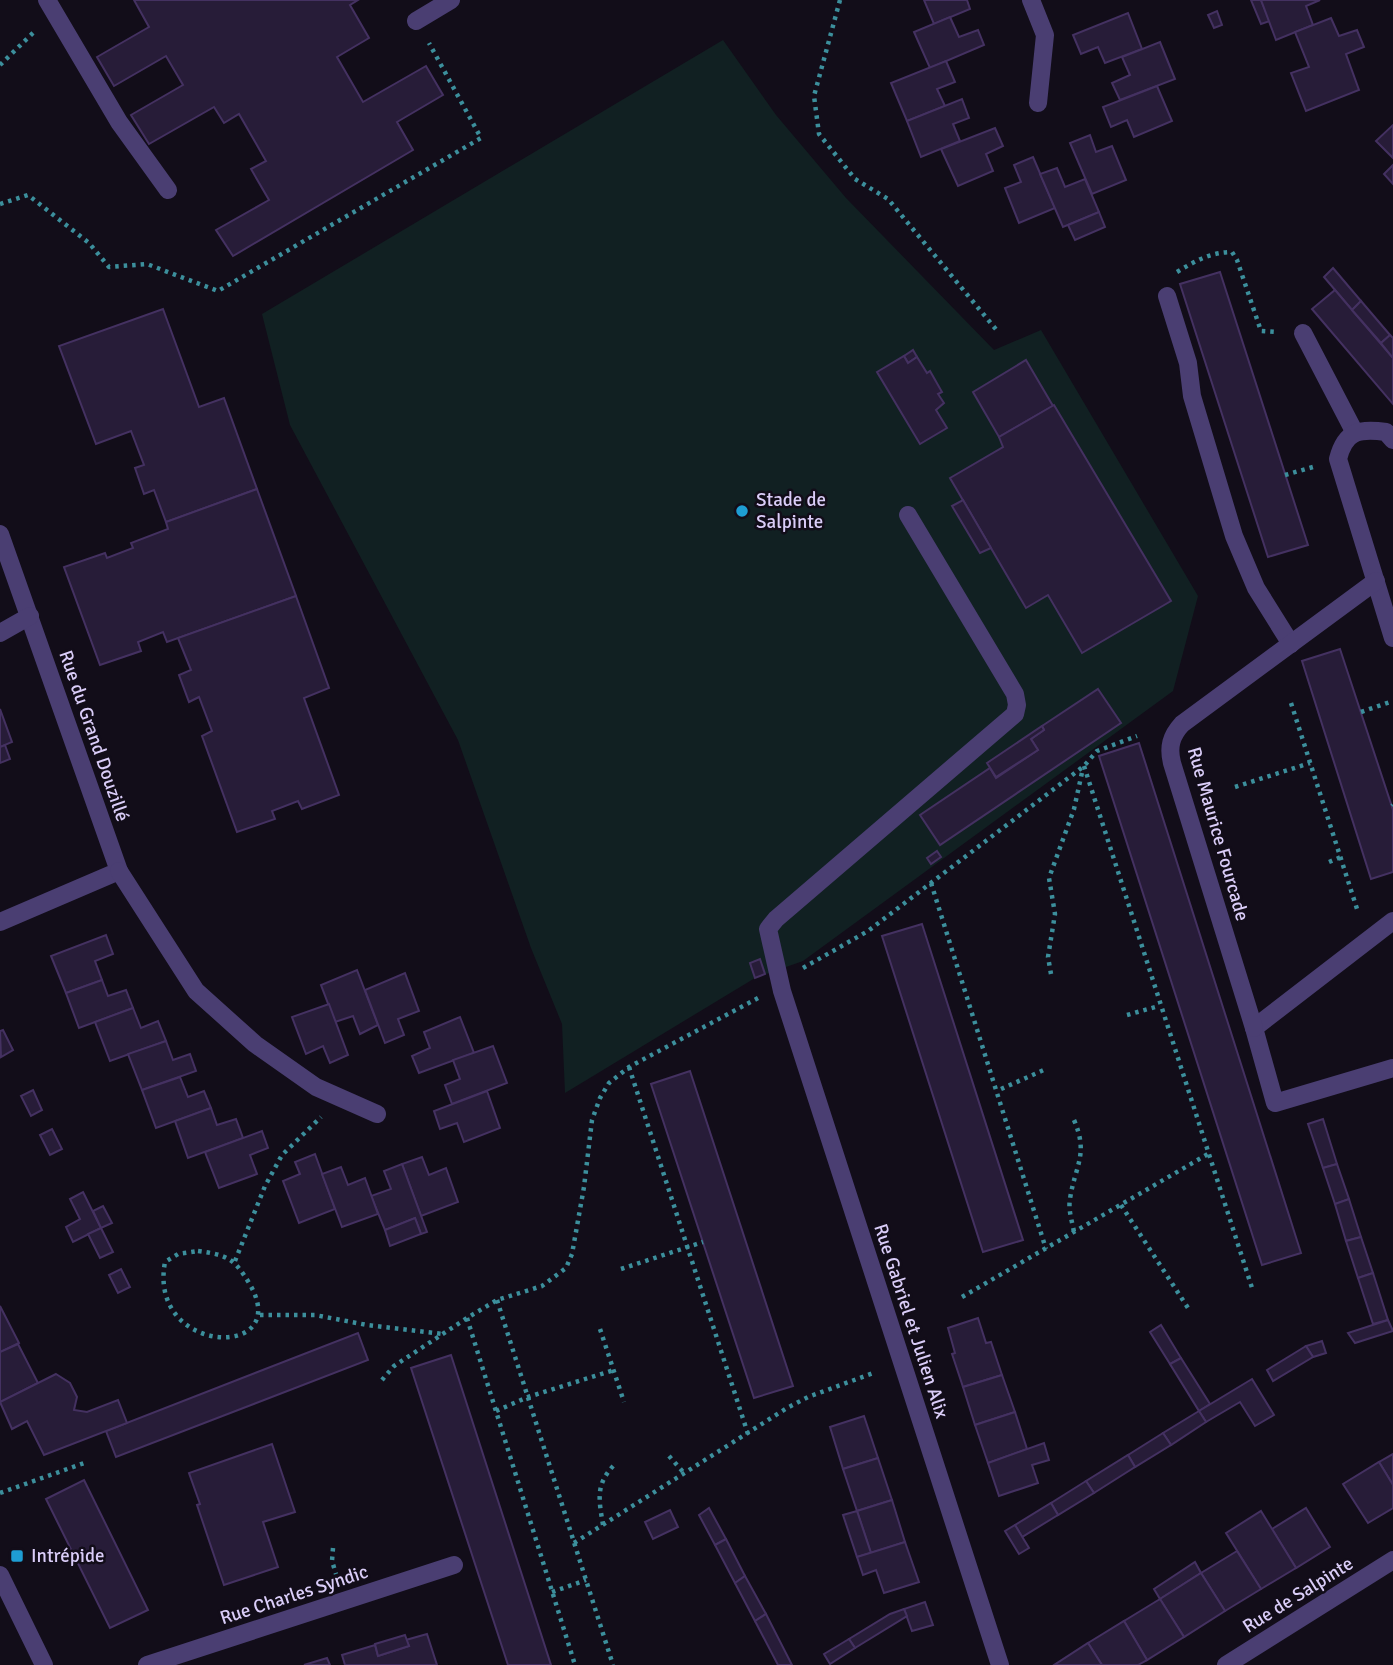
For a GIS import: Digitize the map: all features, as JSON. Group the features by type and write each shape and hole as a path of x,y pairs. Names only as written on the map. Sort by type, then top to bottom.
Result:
{"street":[{"path":"416,21 451,0"},
{"path":"1031,0 1045,35 1038,103"},
{"path":"50,6 119,122 168,190"},
{"path":"1167,296 1188,363 1192,396 1234,537 1256,587 1291,644"},
{"path":"1303,333 1355,433"},
{"path":"1393,440 1386,432 1369,430 1355,433 1342,443 1338,459 1376,581 1390,616 1393,638"},
{"name":"Rue Gabriel et Julien Alix","path":"908,515 1015,694 1015,714 776,919 768,929 781,986 1000,1665"},
{"name":"Rue du Grand Douzillé","path":"0,534 119,871 196,991 255,1045 316,1087 377,1114"},
{"name":"Rue Maurice Fourcade","path":"1376,581 1182,724 1173,734 1169,751 1275,1103 1393,1068"},
{"path":"0,633 30,616"},
{"path":"0,922 119,871"},
{"path":"1254,1028 1393,921"},
{"name":"Rue de Salpinte","path":"1226,1665 1393,1560"},
{"name":"Rue Charles Syndic","path":"147,1665 454,1564"},
{"path":"0,1575 44,1665"}],"path":[{"path":"839,0 814,96 819,134 855,179 888,199 999,333"},
{"path":"0,65 50,6"},
{"path":"0,204 28,195 89,243 108,267 147,264 218,291 481,138 416,21"},
{"path":"1173,275 1195,261 1218,252 1232,252 1261,331 1303,333"},
{"path":"1361,712 1393,701"},
{"path":"1291,703 1361,920"},
{"path":"382,1380 394,1366 467,1318 497,1300 543,1288 566,1268 572,1254 584,1187 592,1120 609,1083 629,1067 781,986 868,930 1084,766 1097,751 1137,736"},
{"path":"1235,788 1310,763"},
{"path":"1051,974 1048,957 1055,914 1049,878 1074,809 1084,766"},
{"path":"1084,766 1253,1292"},
{"path":"1329,862 1341,858"},
{"path":"931,883 1046,1248"},
{"path":"1127,1015 1159,1006"},
{"path":"629,1067 748,1434"},
{"path":"1001,1089 1046,1069"},
{"path":"234,1261 265,1186 282,1155 323,1116"},
{"path":"1073,1119 1082,1147 1069,1202 1074,1232"},
{"path":"962,1297 1208,1154"},
{"path":"1121,1205 1190,1311"},
{"path":"621,1269 703,1242"},
{"path":"198,1251 216,1253 234,1261 258,1300 260,1315 255,1326 239,1336 220,1338 204,1335 189,1327 180,1320 171,1306 164,1285 165,1262 178,1254 198,1251"},
{"path":"497,1300 612,1665"},
{"path":"260,1315 315,1315 367,1325 444,1334"},
{"path":"467,1318 575,1665"},
{"path":"600,1329 624,1402"},
{"path":"496,1411 528,1397 614,1370"},
{"path":"574,1543 808,1397 880,1371"},
{"path":"669,1456 684,1473"},
{"path":"0,1493 87,1462"},
{"path":"603,1525 600,1488 604,1476 614,1465"},
{"path":"552,1592 586,1580"}],"shaded area":[{"name":"Stade de Salpinte","path":"723,40 776,115 846,198 994,350 1041,330 1198,596 1173,691 803,961 755,978 565,1093 562,1024 531,948 458,740 290,425 262,314"}],"building":[{"path":"134,0 358,0 350,5 369,38 337,57 363,102 426,66 443,95 397,122 413,150 233,256 216,230 269,200 251,169 266,161 239,114 224,123 214,107 149,144 131,115 183,85 166,56 114,86 97,57 149,27"},
{"path":"924,0 967,0 970,9 934,24"},
{"path":"1251,0 1261,0 1270,21 1261,24"},
{"path":"1261,0 1320,0 1306,6 1313,25 1276,40"},
{"path":"1217,11 1222,25 1214,28 1208,15"},
{"path":"1128,13 1142,49 1105,63 1098,47 1081,54 1073,35"},
{"path":"950,17 959,37 978,30 984,45 930,68 914,32"},
{"path":"1331,18 1339,36 1357,30 1364,47 1346,54 1359,90 1306,111 1291,73 1309,67 1295,32"},
{"path":"1160,42 1175,79 1120,100 1112,83 1130,75 1122,57"},
{"path":"946,61 955,82 937,89 945,106 907,121 891,83"},
{"path":"1157,86 1172,121 1134,137 1127,120 1111,127 1103,107"},
{"path":"962,99 969,118 953,124 960,141 921,157 907,121"},
{"path":"1393,125 1393,158 1376,141"},
{"path":"995,128 1003,146 986,154 993,171 958,186 941,149"},
{"path":"1090,135 1096,152 1112,146 1126,180 1092,194 1070,143"},
{"path":"1033,157 1055,208 1019,223 1005,188 1021,182 1014,165"},
{"path":"1393,165 1393,184 1384,174"},
{"path":"1057,168 1065,187 1085,179 1099,212 1063,227 1040,174"},
{"path":"1099,212 1105,227 1075,240 1068,225"},
{"path":"1333,268 1361,301 1352,310 1324,277"},
{"path":"1220,272 1308,545 1268,557 1180,284"},
{"path":"1335,290 1393,358 1393,404 1312,309"},
{"path":"1361,301 1390,335 1381,343 1352,310"},
{"path":"163,309 199,407 224,398 257,489 166,522 154,490 144,494 135,468 144,465 131,431 96,444 59,346"},
{"path":"1390,335 1393,338 1393,358 1381,343"},
{"path":"913,350 917,357 908,363 904,356"},
{"path":"904,356 908,363 917,357 927,373 930,371 942,392 938,394 944,403 936,410 947,428 920,444 877,372"},
{"path":"1026,360 1053,406 999,437 973,392"},
{"path":"1054,405 1171,601 1082,653 1048,595 1026,608 950,478 1003,447 999,437"},
{"path":"257,489 296,596 167,642 163,632 138,642 141,651 100,665 64,567 105,553 107,558 133,548 131,543 168,529 166,522"},
{"path":"963,500 991,548 980,553 952,506"},
{"path":"296,596 329,688 304,698 339,795 302,809 298,801 272,811 275,819 237,832 202,736 212,731 199,697 189,702 179,675 191,670 178,638"},
{"path":"1340,649 1393,810 1393,872 1371,879 1302,661"},
{"path":"1098,689 1121,723 940,845 920,815 990,768 996,778 1038,750 1031,739 1044,730 1042,726"},
{"path":"0,709 12,742 0,747"},
{"path":"1042,726 1044,730 1031,739 1038,750 996,777 987,763"},
{"path":"1139,743 1301,1253 1262,1265 1099,756"},
{"path":"5,745 10,759 0,763 0,747"},
{"path":"937,851 941,857 931,864 927,858"},
{"path":"922,924 1023,1240 983,1252 882,936"},
{"path":"106,935 113,954 95,961 102,980 66,993 51,956"},
{"path":"760,959 765,974 755,978 750,963"},
{"path":"357,970 378,1025 360,1034 353,1016 335,1022 321,985"},
{"path":"405,973 419,1011 398,1019 404,1035 385,1043 365,990"},
{"path":"102,980 108,996 126,990 133,1008 79,1028 66,993"},
{"path":"329,1004 348,1055 330,1063 323,1046 306,1054 292,1017"},
{"path":"133,1008 141,1028 158,1021 166,1041 110,1061 95,1022"},
{"path":"460,1017 474,1053 419,1073 412,1056 430,1048 424,1032"},
{"path":"3,1030 13,1050 1,1057 0,1031"},
{"path":"166,1041 173,1060 190,1054 196,1071 142,1090 128,1054"},
{"path":"493,1046 507,1083 452,1104 445,1085 460,1079 453,1060"},
{"path":"690,1071 793,1386 754,1398 651,1084"},
{"path":"180,1077 188,1097 204,1091 211,1108 156,1128 142,1090"},
{"path":"33,1090 42,1110 31,1116 21,1096"},
{"path":"487,1091 500,1128 464,1142 457,1123 440,1129 434,1111"},
{"path":"211,1108 217,1125 236,1119 243,1138 188,1158 175,1121"},
{"path":"1323,1119 1337,1164 1323,1168 1308,1124"},
{"path":"52,1129 62,1149 50,1155 40,1135"},
{"path":"262,1131 268,1148 250,1155 257,1174 219,1188 205,1152"},
{"path":"315,1154 335,1209 299,1223 283,1181 300,1174 295,1162"},
{"path":"422,1157 429,1175 446,1168 458,1202 421,1216 402,1164"},
{"path":"402,1164 427,1232 421,1234 415,1218 385,1230 371,1196 391,1189 384,1171"},
{"path":"1337,1164 1349,1199 1335,1204 1323,1168"},
{"path":"341,1167 348,1185 365,1178 378,1214 342,1227 322,1174"},
{"path":"83,1192 101,1228 73,1242 66,1227 80,1219 70,1199"},
{"path":"1349,1199 1361,1237 1346,1241 1335,1204"},
{"path":"103,1206 112,1223 101,1228 93,1211"},
{"path":"415,1218 421,1234 390,1246 385,1230"},
{"path":"101,1228 113,1252 100,1258 88,1234"},
{"path":"1361,1237 1373,1273 1358,1278 1346,1241"},
{"path":"121,1269 130,1287 118,1293 109,1275"},
{"path":"1373,1273 1388,1320 1373,1324 1358,1278"},
{"path":"0,1306 19,1343 0,1352"},
{"path":"978,1318 986,1343 991,1342 1002,1375 963,1387 952,1354 955,1353 948,1328"},
{"path":"1388,1320 1393,1331 1355,1343 1348,1333"},
{"path":"1161,1325 1181,1358 1170,1364 1150,1332"},
{"path":"358,1333 368,1360 116,1457 106,1431"},
{"path":"1322,1341 1326,1353 1313,1357 1306,1346"},
{"path":"18,1344 38,1383 0,1402 0,1352"},
{"path":"1306,1346 1313,1357 1273,1381 1267,1370"},
{"path":"451,1355 551,1665 508,1665 411,1368"},
{"path":"1181,1358 1210,1404 1199,1411 1170,1364"},
{"path":"56,1374 70,1383 77,1397 74,1410 87,1412 118,1400 127,1423 44,1455 27,1421 12,1429 0,1402"},
{"path":"1002,1375 1015,1412 975,1425 963,1387"},
{"path":"1252,1379 1274,1415 1255,1426 1240,1402 1206,1422 1199,1411"},
{"path":"1199,1411 1206,1422 1171,1445 1163,1433"},
{"path":"1015,1412 1027,1449 988,1463 975,1425"},
{"path":"864,1416 878,1458 843,1469 830,1427"},
{"path":"1163,1433 1171,1445 1135,1467 1128,1455"},
{"path":"1044,1443 1049,1460 1032,1465 1038,1483 999,1496 988,1463"},
{"path":"272,1444 295,1512 263,1522 278,1567 224,1585 189,1473"},
{"path":"1393,1454 1393,1485 1379,1462"},
{"path":"1128,1455 1135,1467 1094,1493 1086,1481"},
{"path":"878,1458 892,1500 857,1511 843,1469"},
{"path":"1379,1462 1393,1485 1393,1508 1368,1523 1343,1484"},
{"path":"84,1480 148,1610 110,1628 46,1499"},
{"path":"1086,1481 1094,1493 1058,1515 1051,1503"},
{"path":"892,1500 905,1542 871,1553 857,1511"},
{"path":"1051,1503 1058,1515 1022,1537 1015,1525"},
{"path":"709,1508 726,1539 715,1545 699,1515"},
{"path":"1306,1508 1330,1547 1296,1568 1272,1529"},
{"path":"670,1510 678,1527 653,1539 645,1522"},
{"path":"857,1511 871,1553 857,1557 843,1515"},
{"path":"1261,1511 1296,1568 1261,1589 1226,1533"},
{"path":"1015,1525 1029,1548 1019,1554 1005,1531"},
{"path":"726,1539 745,1576 735,1583 715,1545"},
{"path":"905,1542 919,1582 884,1593 876,1570 863,1575 857,1557"},
{"path":"1237,1551 1261,1589 1225,1611 1201,1573"},
{"path":"1195,1562 1201,1573 1160,1599 1154,1589"},
{"path":"1201,1573 1225,1611 1184,1637 1160,1599"},
{"path":"745,1576 766,1614 755,1621 735,1583"},
{"path":"1160,1599 1184,1637 1147,1660 1124,1621"},
{"path":"925,1602 933,1625 912,1631 904,1609"},
{"path":"904,1609 907,1616 855,1648 849,1639 890,1614"},
{"path":"766,1614 792,1665 778,1665 755,1621"},
{"path":"1124,1621 1147,1660 1138,1665 1102,1665 1088,1643"},
{"path":"427,1634 437,1665 345,1665 342,1655 375,1645 378,1656 409,1646 406,1640"},
{"path":"405,1635 409,1646 378,1656 375,1644"},
{"path":"849,1639 855,1648 830,1664 824,1654"},
{"path":"1088,1643 1102,1665 1054,1665"},
{"path":"327,1658 330,1665 304,1665"}],"place":[{"name":"Stade de Salpinte","path":"742,511"},
{"name":"Intrépide","path":"17,1556"}]}
